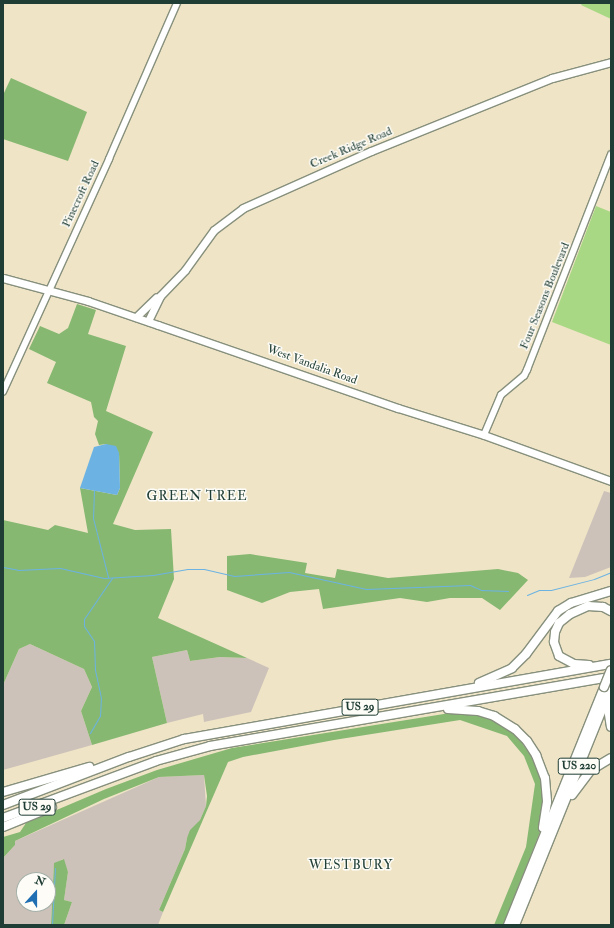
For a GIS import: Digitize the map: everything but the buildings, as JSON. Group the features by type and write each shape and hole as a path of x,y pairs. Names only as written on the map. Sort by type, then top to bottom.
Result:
{"highway":[{"path":"472,688 512,668 526,654 558,611 571,603 611,591"},
{"path":"596,667 574,664 559,656 554,642 555,632 559,623 570,614 588,606 603,607 611,611"},
{"name":"US 29","path":"3,805 129,757 220,731 611,664"},
{"name":"US 220","path":"515,925 607,698 611,670"},
{"name":"US 29","path":"3,818 156,761 210,746 611,677"},
{"name":"US 220","path":"508,925 608,687"},
{"path":"607,698 607,712 611,727"},
{"path":"398,713 418,714 454,709 478,711 503,721 521,735 536,755 545,778 547,802 542,842"},
{"path":"3,792 116,758 129,757"},
{"path":"552,835 580,782 597,765 611,758"},
{"path":"3,827 57,805 70,794"}],"main road":[{"name":"Creek Ridge Road","path":"148,321 160,296 185,270 220,223 243,208 371,151 552,78 611,62"},
{"name":"West Vandalia Road","path":"3,278 49,290 148,321 398,408 484,435 611,481"},
{"path":"136,317 160,296"}],"street":[{"name":"Pinecroft Road","path":"3,392 177,3"},
{"name":"Four Seasons Boulevard","path":"484,435 501,395 524,376 527,370 611,155"}],"shaded area":[{"path":"604,491 611,493 611,567 585,577 569,578"},
{"path":"30,644 84,669 92,687 81,711 92,745 3,770 3,685 19,649"},
{"path":"187,650 190,661 220,657 247,658 269,668 251,712 204,722 203,714 167,723 152,657"},
{"path":"204,775 206,806 200,820 187,838 185,849 159,910 163,912 158,925 64,925 72,902 64,900 68,872 63,859 54,864 54,872 16,872 16,912 52,912 51,925 3,925 3,858 15,845 15,841 159,777"}],"green space":[{"path":"582,3 611,3 611,19 581,5"},
{"path":"11,78 87,112 68,161 3,139 3,95"},
{"path":"596,206 611,212 611,345 552,322"},
{"path":"77,304 96,310 88,334 126,346 106,411 153,432 113,524 135,530 171,529 174,579 158,618 247,658 220,657 190,661 187,650 152,657 167,723 92,745 81,711 92,687 84,669 30,644 19,649 3,685 3,520 48,530 55,525 88,533 80,488 117,495 120,488 119,453 106,444 99,445 95,434 98,421 94,417 91,402 47,383 56,362 29,349 40,326 59,334 68,328"},
{"path":"250,554 307,563 305,573 335,578 337,569 388,578 498,569 518,573 528,580 500,610 482,598 450,598 427,602 400,598 323,609 319,589 290,592 262,603 227,590 227,556"},
{"path":"450,713 479,714 493,719 514,732 537,764 544,790 540,832 503,925 494,925 526,847 535,784 524,756 507,736 460,720 334,740 243,757 228,762 163,912 159,910 185,849 190,830 200,820 206,806 207,796 204,775 159,777 104,799 15,841 15,845 3,858 3,837 20,832 26,823 106,789 157,770 232,748"},
{"path":"64,859 68,872 64,900 72,902 64,925 51,925 52,912 56,912 56,872 54,872 54,863"}],"water":[{"path":"106,444 116,446 119,453 120,488 117,495 80,488 94,447"}],"waterway":[{"path":"94,490 93,518 108,577"},
{"path":"3,567 18,570 60,568 104,578 153,575 187,569 204,569 234,576 289,572 366,589 470,585 481,590 508,591"},
{"path":"527,595 539,590 551,590 594,579 611,572"},
{"path":"90,733 100,716 101,698 95,669 94,641 84,626 84,619 112,578"},
{"path":"52,925 55,868"}],"district":[{"name":"GREEN TREE","path":"197,496"},
{"name":"WESTBURY","path":"351,865"}]}
